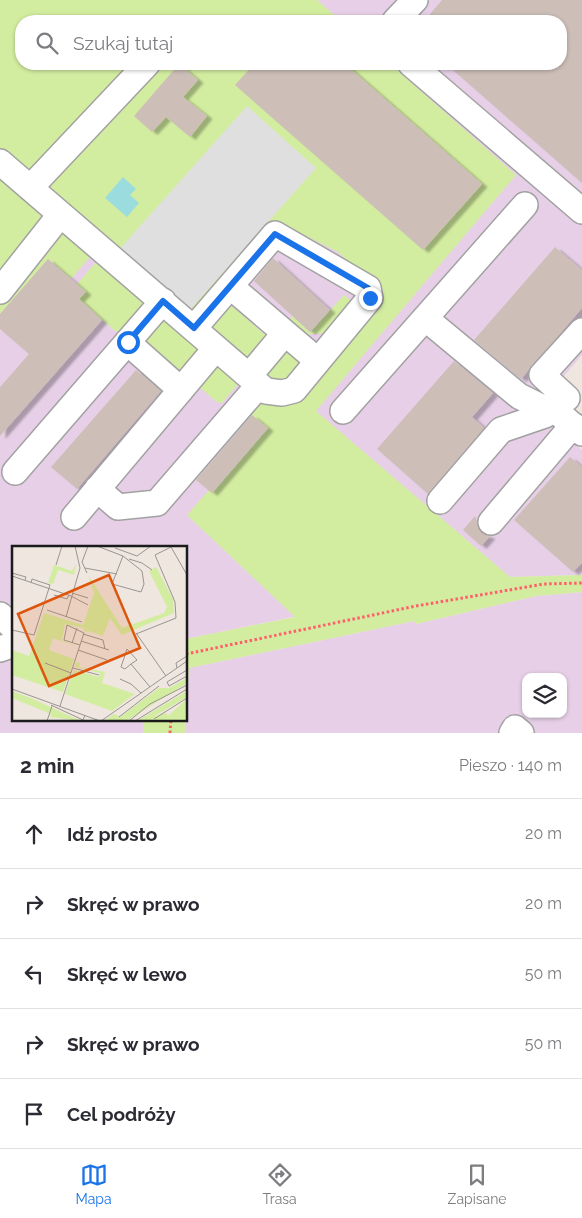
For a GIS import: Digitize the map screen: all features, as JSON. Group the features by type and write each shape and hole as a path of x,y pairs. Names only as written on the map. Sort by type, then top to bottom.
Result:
{"lane":[{"path":"401,15 414,0"},
{"path":"30,188 140,70"},
{"path":"418,70 582,211"},
{"path":"0,162 266,391 282,393 294,390 370,298 368,288 275,234 194,328"},
{"path":"343,411 525,205"},
{"path":"0,291 60,215"},
{"path":"230,286 318,361"},
{"path":"15,472 163,301"},
{"path":"425,318 519,396 569,409"},
{"path":"569,409 542,375 582,331"},
{"path":"97,490 118,507 157,503 254,381 286,333"},
{"path":"128,342 181,390"},
{"path":"74,517 216,348"},
{"path":"440,501 501,430 569,409"},
{"path":"491,522 569,409"},
{"path":"0,615 12,626"},
{"path":"0,649 12,645"},
{"path":"512,733 515,728 521,733"}],"path":[{"path":"188,654 416,606 544,584 582,583"},
{"path":"170,733 171,720"}],"shaded area":[{"path":"226,0 582,0 582,355 535,410 582,450 582,575 510,577 419,591 188,639 188,546 12,546 12,720 143,720 143,733 0,733 0,216 126,70 567,70 567,15 213,15"},
{"path":"247,106 316,168 187,313 117,252"},
{"path":"582,592 582,733 185,733 186,720 188,720 189,668 414,621 416,624 536,596"}],"green space":[{"path":"0,0 317,0 334,15 15,15 15,70 397,70 516,175 316,411 510,577 582,575 582,592 536,596 416,624 414,621 189,668 188,683 188,639 295,617 187,515 209,490 212,493 267,429 249,413 260,403 286,403 380,290 338,252 276,221 191,317 0,149"},
{"path":"0,173 40,212 41,221 0,275"},
{"path":"62,233 67,233 90,252 89,258 71,279 48,259 0,314 0,305"},
{"path":"98,260 145,302 145,307 122,331 115,331 78,299 58,306"},
{"path":"344,295 349,299 349,305 326,333 300,335 289,322 292,316 310,332"},
{"path":"225,300 271,340 249,364 205,322"},
{"path":"163,316 197,346 197,352 176,376 138,345"},
{"path":"282,348 302,364 289,380 278,385 266,375"},
{"path":"217,364 236,381 237,385 222,403 217,402 198,386"},
{"path":"143,720 186,720 185,733 143,733"}],"water":[{"path":"123,177 136,189 130,195 139,203 127,217 105,198"}],"building":[{"path":"442,0 582,0 582,183 453,70 567,70 567,15 429,15"},
{"path":"174,70 186,70 198,80 183,97 207,116 190,137 166,117 152,132 134,116"},
{"path":"249,70 352,70 482,184 423,250 235,85"},
{"path":"555,247 582,270 582,308 521,379 474,340"},
{"path":"273,258 330,310 310,332 254,281"},
{"path":"48,259 86,292 79,299 102,320 0,436 0,387 29,354 0,329 0,314"},
{"path":"454,361 493,393 472,417 484,428 428,494 377,449"},
{"path":"136,370 161,391 77,489 51,467"},
{"path":"252,415 268,428 212,493 196,480"},
{"path":"570,457 582,467 582,563 573,572 514,520"},
{"path":"475,516 481,533 490,536 481,546 463,530"}],"route":[{"path":"128,342 163,301 194,328 275,234 368,288 370,298"}]}
